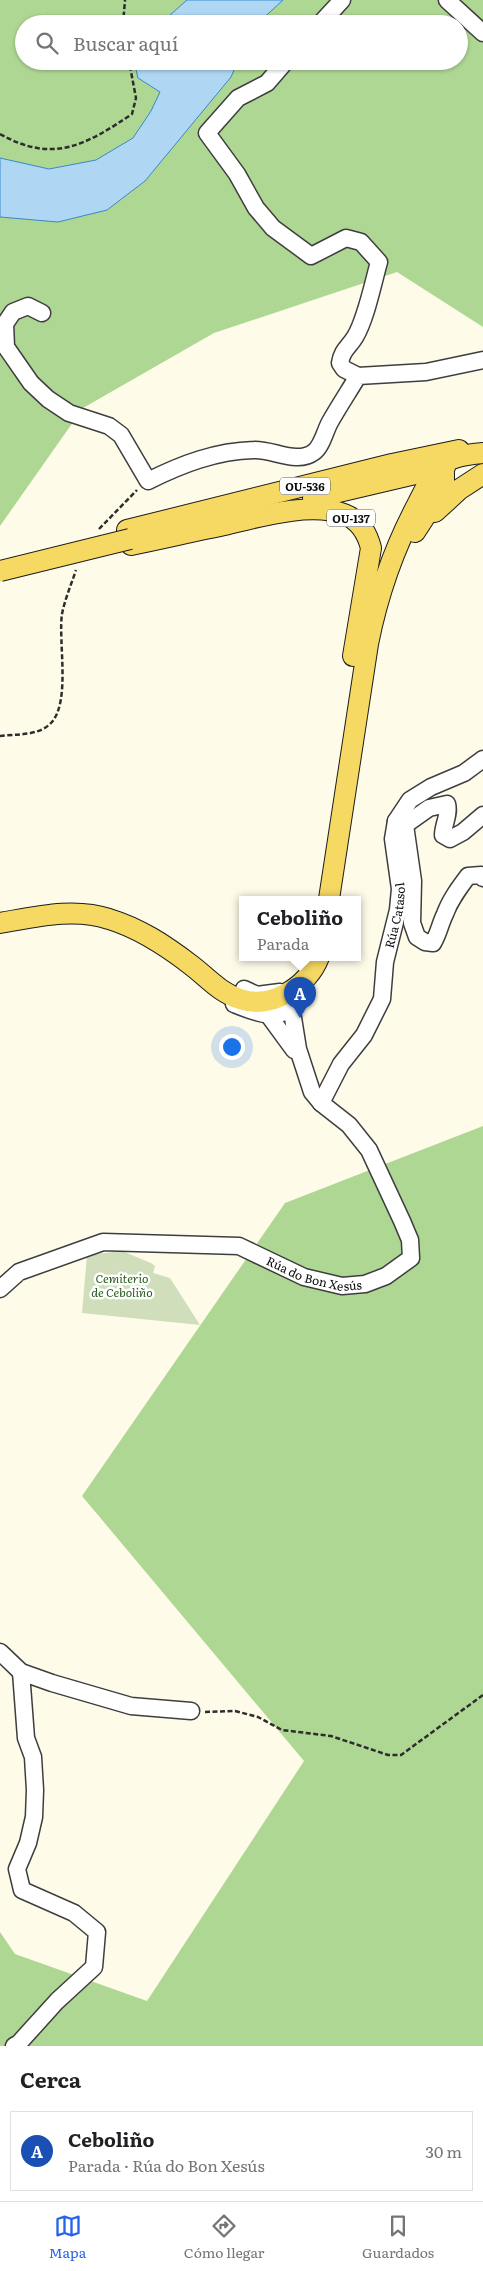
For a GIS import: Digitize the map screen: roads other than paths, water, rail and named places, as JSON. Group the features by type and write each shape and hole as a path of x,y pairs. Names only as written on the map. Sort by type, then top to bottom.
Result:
{"main road":[{"name":"OU-536","path":"130,538 289,490 392,464 483,446"},
{"name":"OU-137","path":"330,896 372,627 387,570 426,486 439,469 449,460 483,453"},
{"name":"OU-536","path":"0,561 130,538 483,460"},
{"path":"289,490 332,486 416,466 431,466 439,469"},
{"name":"OU-137","path":"387,570 419,527 444,484 445,478 439,469"},
{"name":"OU-137","path":"419,527 460,489 483,474"},
{"name":"OU-137","path":"130,538 271,514 308,510 334,511 355,520 369,538 371,548 353,655 352,692 355,734"},
{"path":"0,571 36,562 89,555 130,538"},
{"path":"0,923 62,914 83,914 106,918 145,933 192,966 216,986 240,1000 275,1002 303,982 311,963"},
{"path":"192,966 221,982 244,989 257,990 278,985 311,963"}],"street":[{"path":"328,15 342,0"},
{"path":"447,0 463,15"},
{"path":"468,19 483,33"},
{"path":"278,70 266,83 238,98 207,133 237,174 256,208 273,228 311,256 346,238 361,242 379,262 355,337 341,356 340,363 344,369 358,376 426,372 483,360"},
{"path":"42,313 28,306 13,312 5,324 6,347 31,383 48,399 69,413 110,426 121,435 148,481 202,458 230,452 256,450 301,458 314,452 358,376"},
{"name":"Rúa Catasol","path":"321,1103 341,1064 364,1035 382,999 385,962 398,910 400,889 393,839 410,800 431,787 464,773 483,759"},
{"path":"483,815 463,832 450,839 443,835 443,826 448,809 447,804 429,808 401,823 413,881 412,923 417,936 425,942 433,943 440,933 444,914 468,876 481,875 483,878"},
{"path":"244,989 275,1002"},
{"name":"Rúa do Bon Xesús","path":"275,1002 289,1040 302,1065"},
{"name":"Rúa do Bon Xesús","path":"0,1289 19,1272 103,1242 239,1246 304,1277 342,1286 365,1284 386,1276 411,1258 410,1240 369,1150 349,1125 321,1103 312,1092 302,1065 293,1027 275,1002"},
{"path":"0,1652 21,1672 130,1706 191,1711"},
{"path":"14,2046 57,2001 94,1967 97,1932 74,1913 22,1890 16,1870 28,1844 34,1817 35,1790 33,1757 26,1738 21,1672"}],"water":[{"path":"187,0 283,0 267,15 170,15"},
{"path":"136,70 234,70 231,77 145,181 107,210 58,222 0,217 0,158 49,169 96,160 133,138 151,111 160,92 138,78"}],"place":[{"name":"Ceboliño","path":"300,1018"}],"park label":[{"name":"Cemiterio de Ceboliño","path":"122,1285"}]}
